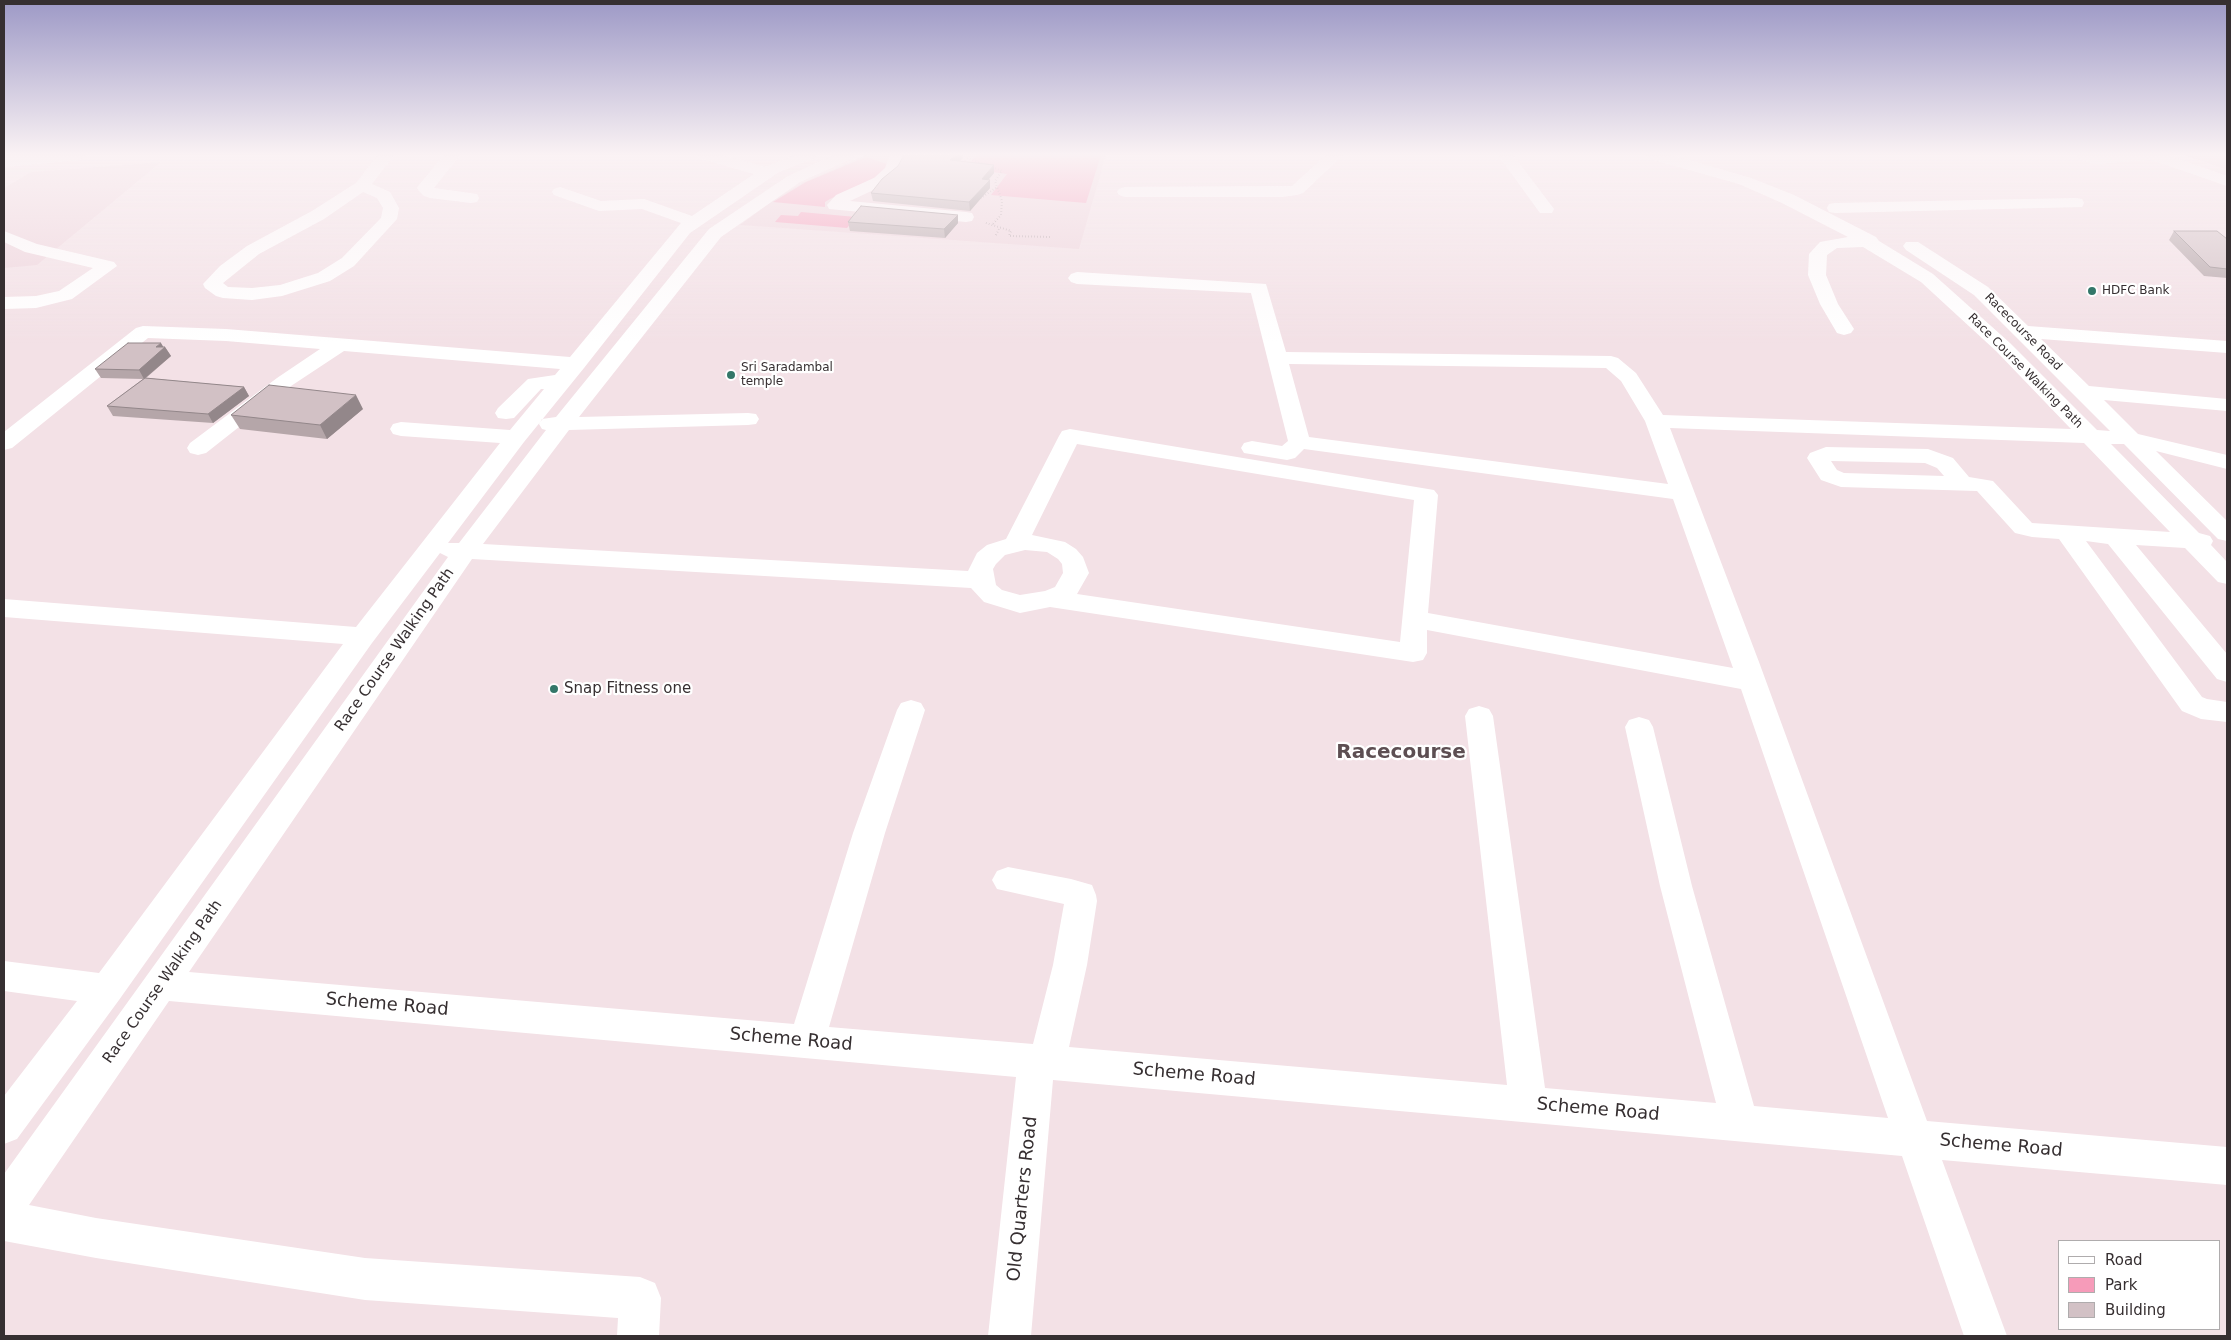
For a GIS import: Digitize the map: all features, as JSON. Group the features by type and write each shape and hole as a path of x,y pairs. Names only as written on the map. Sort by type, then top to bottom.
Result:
{"street":[{"path":"315,218 253,250 226,270 212,284 223,292 252,294 282,290 324,277 348,262 389,218"},
{"path":"681,218 693,222"},
{"path":"4,1126 363,637 430,550 516,425 535,383 562,381 684,229 700,218"},
{"name":"Race Course Walking Path","path":"4,1207 466,550 563,423 715,233 738,218"},
{"name":"Race Course Walking Path","path":"1823,218 1868,241 1927,278 2003,347 2227,576"},
{"name":"Racecourse Road","path":"1855,218 1896,237 1981,291 2129,438 2222,526"},
{"path":"4,236 31,248 108,266 65,295 36,302 4,303"},
{"path":"1844,329 1829,304 1818,275 1818,254 1826,246 1836,243 1896,237"},
{"path":"1077,278 1259,288 1299,442"},
{"path":"4,443 142,332 226,334 576,364"},
{"path":"2022,332 2227,347"},
{"path":"198,448 284,382 342,344"},
{"path":"1278,358 1610,362 1630,377 1656,421 1683,493 1916,1138 1985,1336"},
{"path":"2083,392 2227,405"},
{"path":"401,429 748,419"},
{"path":"1656,421 2129,438 2227,462"},
{"path":"1081,423 1287,453 1299,442"},
{"path":"1015,544 1070,436 1426,495 1414,619 1413,653 1050,600 1020,604 993,596 984,588 980,569 986,559 996,550 1015,544 1041,543 1056,547 1067,554 1074,563 1076,573 1072,583 1064,592 1050,600"},
{"path":"1299,442 1683,493"},
{"path":"1962,483 1945,463 1928,456 1826,454 1818,458 1829,475 1841,480 1962,483 1985,486 2024,528 2032,530 2116,537 2184,532 2222,526"},
{"path":"2071,532 2093,526 2184,532"},
{"path":"2071,532 2192,704 2201,709 2227,712"},
{"path":"2116,537 2227,672"},
{"path":"430,550 466,550 981,580"},
{"path":"4,608 363,637"},
{"path":"1414,619 1751,681"},
{"path":"807,1042 869,833 910,710"},
{"path":"1479,716 1528,1104"},
{"path":"1639,727 1676,886 1740,1123"},
{"name":"Old Quarters Road","path":"1008,880 1071,892 1080,896 1081,901 1070,965 1042,1062 1009,1336"},
{"path":"4,976 106,989"},
{"name":"Scheme Road","path":"161,986 2227,1166"},
{"path":"4,1221 96,1238 364,1279 640,1298 638,1336"}],"path":[{"path":"981,218 992,225 1011,231 1009,236 1051,237"},
{"path":"992,225 999,218"},
{"path":"996,235 1000,228"}],"shaded area":[{"path":"4,218 94,218 37,265 4,268"},
{"path":"750,218 1088,218 1079,249 740,225"}],"green space":[{"path":"779,218 856,218 847,228 775,222"}],"building":[{"path":"852,218 955,218 944,229 848,222"},
{"path":"2174,231 2217,231 2227,239 2227,269 2210,267"},
{"path":"128,343 161,343 156,347 165,347 139,370 95,369"},
{"path":"145,378 244,387 208,414 107,406"},
{"path":"269,385 356,395 320,425 231,415"}],"place":[{"name":"HDFC Bank","path":"2092,291"},
{"name":"Sri Saradambal temple","path":"731,375"},
{"name":"Snap Fitness one","path":"554,689"}],"district":[{"name":"Racecourse","path":"1401,753"}]}
